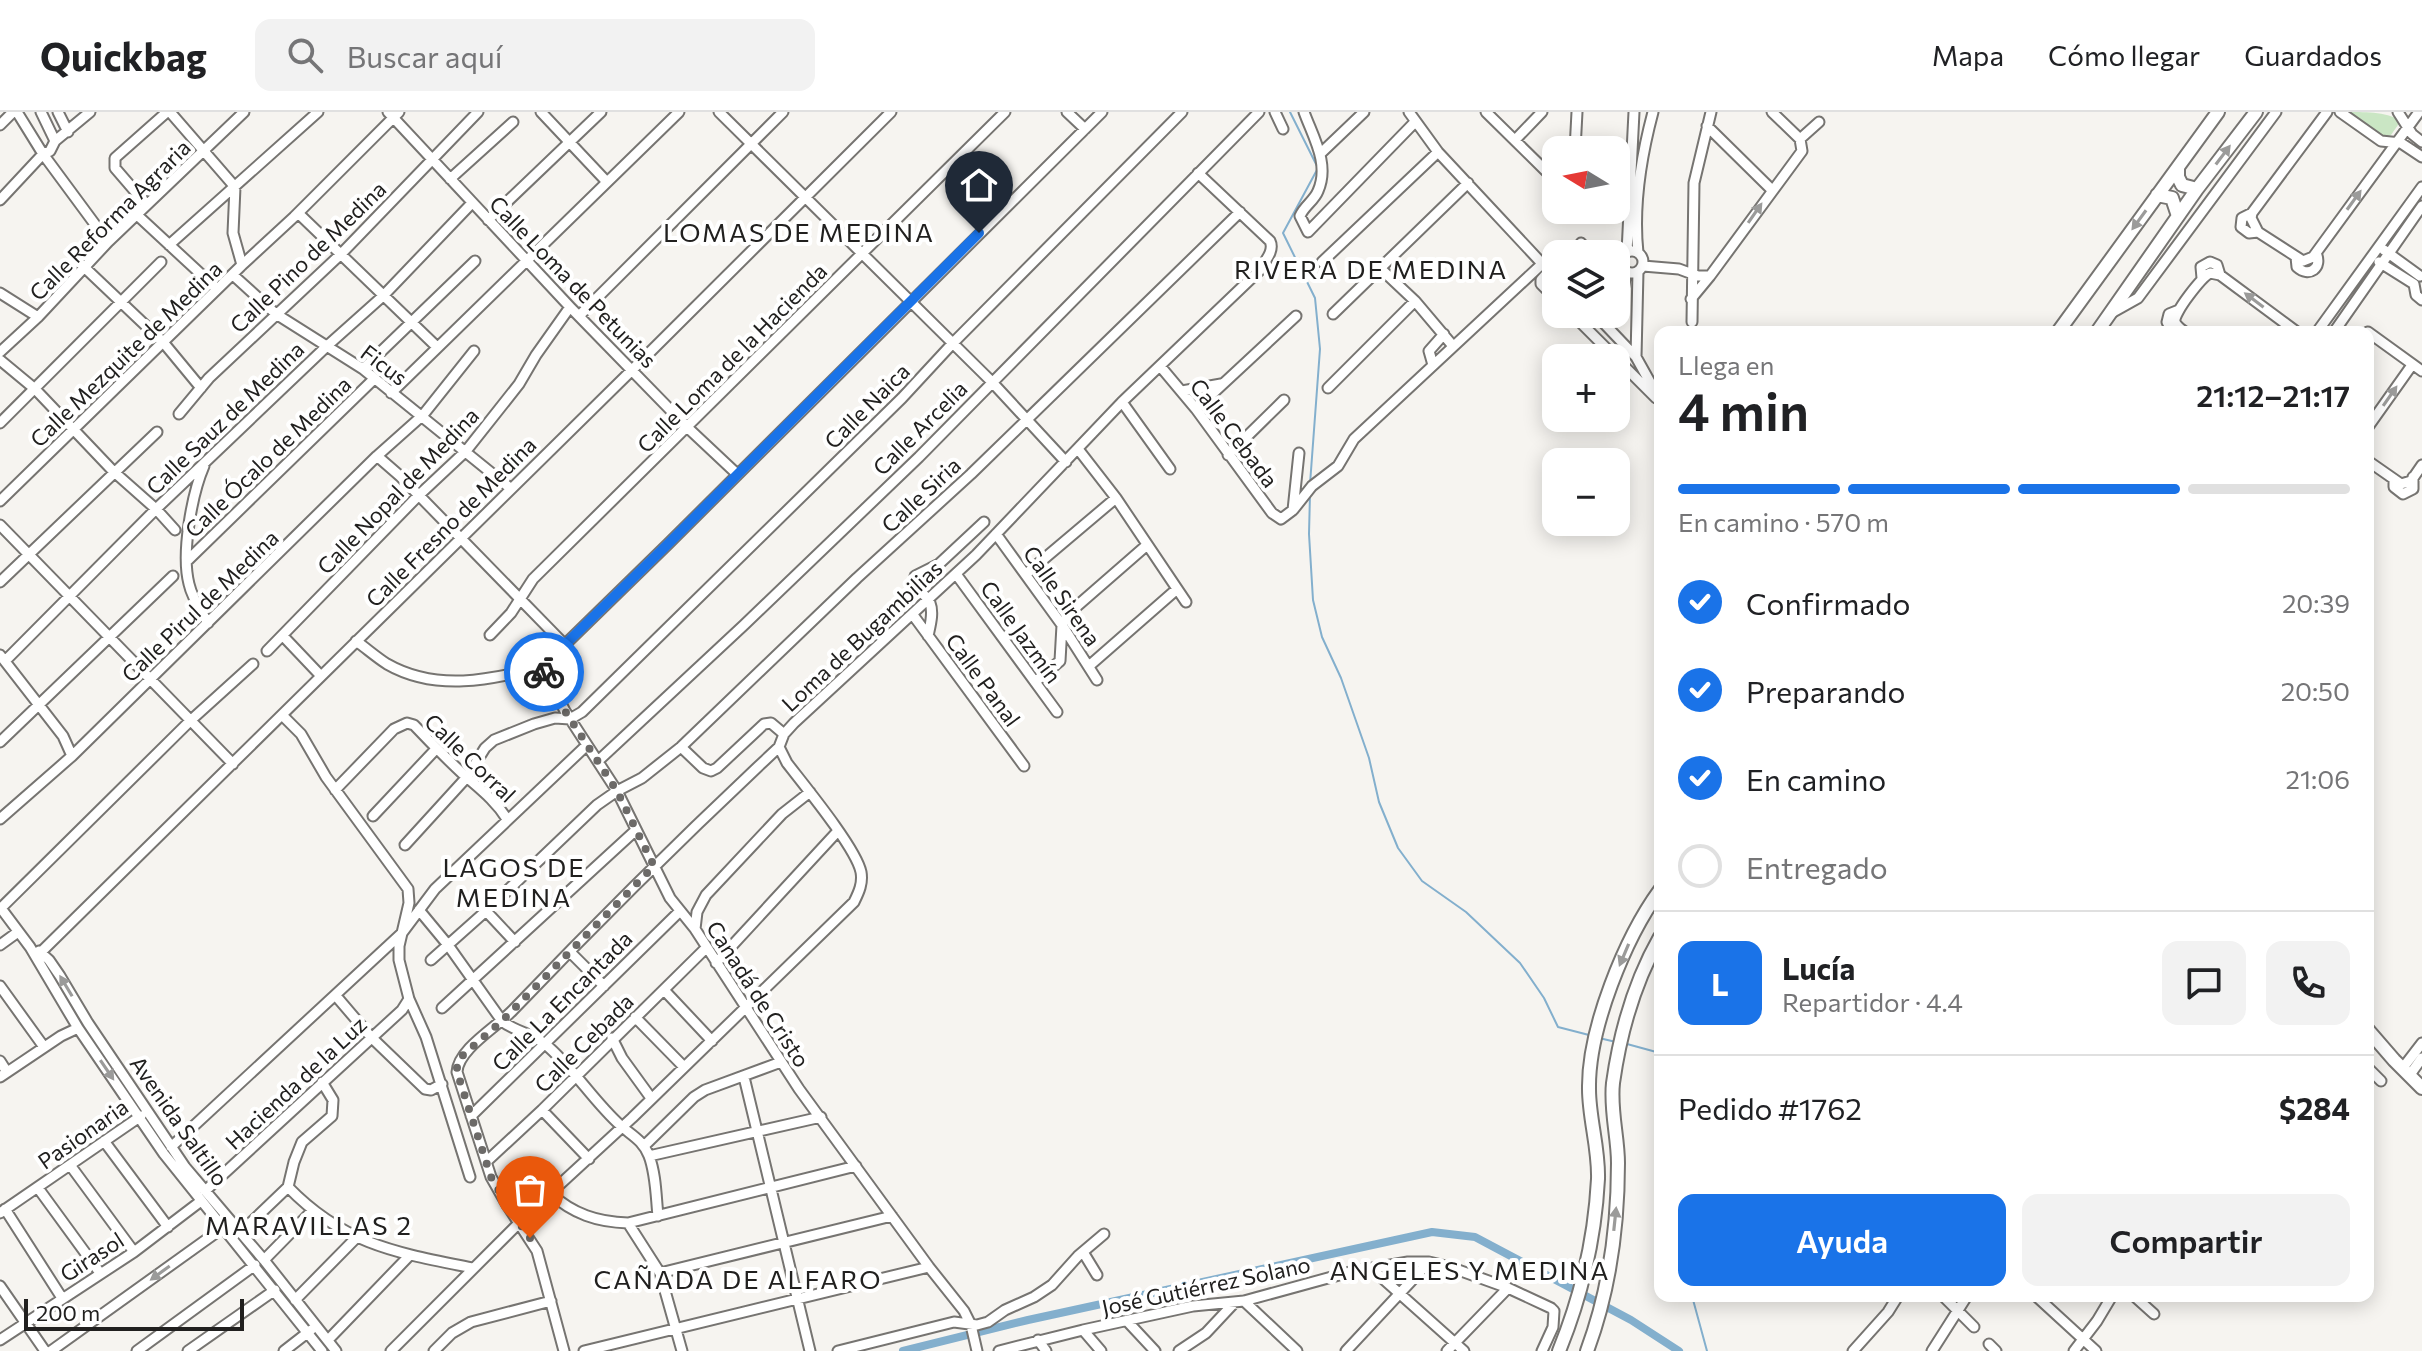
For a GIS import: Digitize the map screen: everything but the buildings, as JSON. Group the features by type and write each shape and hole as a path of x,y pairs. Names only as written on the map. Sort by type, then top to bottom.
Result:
{"main road":[{"path":"2062,326 2218,112"},
{"path":"2101,326 2197,189 2256,112"},
{"path":"2178,167 2182,185 2197,189"},
{"path":"2157,195 2172,198 2178,216"},
{"path":"1559,1351 1581,1285 1598,1181 1589,1092 1599,1025 1611,984 1630,940 1654,900"},
{"path":"1587,1351 1600,1314 1613,1241 1618,1159 1613,1101 1617,1064 1623,1033 1654,950"},
{"path":"2374,1037 2422,1088"},
{"path":"2374,1046 2402,1068"}],"street":[{"path":"0,125 15,112 108,242"},
{"path":"41,112 55,141"},
{"path":"58,112 68,132"},
{"path":"0,200 43,154 50,151 55,141 90,112"},
{"path":"146,204 115,168 115,158 168,112 235,187 233,233 242,265"},
{"name":"Calle Reforma Agraria","path":"0,352 38,317 83,266 146,204 244,112"},
{"path":"169,245 318,112"},
{"name":"Calle Pino de Medina","path":"179,414 209,378 341,254 478,112"},
{"path":"541,112 607,182"},
{"path":"488,220 601,112"},
{"path":"391,393 679,112"},
{"path":"719,112 991,381 1066,462"},
{"path":"580,315 783,112"},
{"name":"Calle Fresno de Medina","path":"39,954 891,112"},
{"name":"Calle Loma de la Hacienda","path":"490,635 511,613 533,579 1005,112"},
{"path":"1067,112 1085,129"},
{"path":"356,641 385,663 407,673 445,681 491,680 542,667 1102,112"},
{"name":"Calle Naica","path":"570,719 582,712 781,519 1182,112"},
{"name":"Calle Arcelia","path":"598,761 919,457 1259,112"},
{"path":"1275,112 1283,129"},
{"path":"1304,112 1323,163 1317,194 1301,211 1300,216 1308,232 1415,122"},
{"path":"1320,154 1364,112"},
{"path":"1409,112 1438,152 1542,262"},
{"path":"1486,112 1542,167"},
{"path":"1515,140 1542,112"},
{"path":"1576,136 1577,112"},
{"path":"1692,322 1694,183 1711,112"},
{"path":"1691,299 1802,151 1800,139 1772,112"},
{"path":"2110,313 2138,298 2276,112"},
{"path":"2327,112 2252,213 2251,221 2258,232 2306,261 2316,253 2419,112"},
{"path":"2340,112 2381,141 2405,145 2422,157"},
{"path":"2398,112 2412,134 2422,142"},
{"path":"1635,113 1636,357"},
{"path":"1634,197 1652,113"},
{"name":"Calle Loma de Petunias","path":"393,114 431,160 570,307 737,474"},
{"name":"Calle Mezquite de Medina","path":"0,501 298,213 393,114"},
{"path":"450,179 513,122"},
{"path":"1800,139 1819,122"},
{"path":"1707,126 1772,190"},
{"path":"1322,262 1438,152"},
{"path":"1198,173 1240,212"},
{"path":"1333,314 1468,183"},
{"path":"2322,326 2422,187"},
{"path":"1630,197 1634,197"},
{"name":"Calle Sauz de Medina","path":"2,658 383,296 472,203"},
{"path":"2338,326 2422,206"},
{"name":"Loma de Bugambilias","path":"471,1116 457,1072 457,1063 467,1051 502,1021 654,866 779,747 784,734 956,574 1122,402 1259,271 1272,246 1240,212"},
{"name":"Calle Siria","path":"431,960 575,825 617,791 642,778 681,747 857,578 971,474 1240,212"},
{"path":"298,213 437,347"},
{"path":"136,214 217,289"},
{"path":"2379,246 2419,278"},
{"path":"1630,260 1677,263 1691,257"},
{"path":"2371,257 2381,264 2419,278"},
{"path":"1630,271 1634,273 1638,260"},
{"path":"1638,260 1710,276"},
{"path":"363,369 475,261"},
{"path":"0,423 161,262"},
{"path":"83,266 163,342 201,388"},
{"path":"1380,268 1415,301 1453,346"},
{"path":"2179,326 2175,322 2179,310 2202,278 2210,273 2220,275 2289,326"},
{"name":"Ficus","path":"233,275 276,314 363,369 423,415 510,488"},
{"path":"1293,510 1312,486 1338,466 1354,439 1453,346 1542,276"},
{"path":"2419,278 2416,295 2422,300"},
{"path":"0,293 38,317"},
{"path":"2341,299 2351,307"},
{"path":"1328,388 1415,301"},
{"name":"Calle Nopal de Medina","path":"267,651 466,451 519,384 570,307"},
{"path":"2330,315 2341,322"},
{"path":"1196,409 1296,316"},
{"path":"1630,317 1637,318"},
{"path":"1586,328 1602,344"},
{"path":"1609,328 1636,357 1654,390"},
{"path":"1433,365 1429,351 1444,334"},
{"path":"2374,336 2422,371"},
{"name":"Calle Pirul de Medina","path":"0,819 72,756 377,456 423,415 474,351"},
{"path":"0,360 35,389 113,471 175,530"},
{"path":"2374,419 2412,365"},
{"name":"Calle Cebada","path":"1160,366 1196,409 1272,513 1281,519 1293,510"},
{"path":"1630,372 1654,395"},
{"name":"Calle Ócalo de Medina","path":"187,561 374,379"},
{"path":"1182,391 1221,384"},
{"path":"1228,455 1284,400"},
{"path":"1122,402 1170,469"},
{"path":"0,582 157,432"},
{"path":"1078,449 1116,498 1186,602"},
{"path":"1293,510 1299,453"},
{"path":"377,456 564,644"},
{"path":"206,462 193,501 187,573 191,592 208,623"},
{"path":"2374,465 2405,484 2422,465"},
{"path":"1026,574 1116,498"},
{"path":"928,636 932,615 928,600 915,586 915,576 939,564 984,522"},
{"path":"0,525 233,764"},
{"name":"Calle Sirena","path":"996,534 1062,625 1097,680"},
{"path":"1060,661 1065,617 1147,545"},
{"name":"Calle Jazmín","path":"956,574 1057,712"},
{"path":"2,735 40,704 173,576"},
{"path":"1089,666 1177,589"},
{"name":"Calle Panal","path":"913,615 1024,766"},
{"path":"283,636 321,676"},
{"path":"1035,682 1060,661 1081,654"},
{"path":"2,658 63,736 72,756"},
{"path":"0,908 190,721 253,664"},
{"name":"Canadá de Cristo","path":"542,667 570,719 617,791 679,912 695,929 781,1062 964,1311 972,1327"},
{"path":"282,715 301,734 335,790 408,889 409,903 399,946 399,960 409,999 426,1037 470,1177"},
{"path":"405,845 467,777 485,748 494,740 555,718 570,719"},
{"name":"Calle Corral","path":"335,790 394,729 407,723 414,725 436,749 498,804 507,819"},
{"path":"681,747 706,771 714,770 764,724 771,723 784,734"},
{"path":"171,1147 402,933 435,889 587,745"},
{"path":"391,1351 519,1223 854,902 862,876 855,857 787,763 779,747"},
{"path":"373,816 436,749"},
{"path":"695,929 697,912 706,895 782,814 810,792"},
{"path":"442,1008 636,830"},
{"path":"716,963 837,832"},
{"name":"Avenida Saltillo","path":"0,908 30,947 60,976 143,1115 171,1147 224,1227 275,1290 336,1351"},
{"path":"419,910 473,978 502,1021 545,1044 622,1127 638,1138 649,1156 658,1216"},
{"path":"486,911 515,942"},
{"name":"Calle La Encantada","path":"471,1116 679,912"},
{"path":"0,945 18,932"},
{"name":"Calle Cebada","path":"486,1162 706,948"},
{"path":"570,952 604,986"},
{"name":"Avenida Saltillo","path":"39,954 78,1028 203,1196 241,1232 295,1300 322,1351"},
{"path":"0,986 44,1047"},
{"path":"664,990 712,1041"},
{"path":"336,996 371,1037 425,1089 431,1090 442,1084"},
{"name":"Hacienda de la Luz","path":"203,1196 402,1010 409,999"},
{"path":"635,1017 684,1067"},
{"path":"0,1061 4,1074 78,1028"},
{"path":"612,1038 622,1058 651,1098"},
{"path":"2402,1068 2422,1043"},
{"path":"2402,1068 2422,1058"},
{"path":"644,1146 694,1097 716,1085 781,1062"},
{"path":"2374,1074 2381,1081"},
{"path":"744,1077 810,1351"},
{"path":"241,1232 288,1187 302,1142 332,1116 334,1104 322,1082"},
{"path":"542,1110 589,1159"},
{"name":"Pasionaria","path":"3,1211 143,1115"},
{"path":"471,1116 497,1190 537,1251 564,1351"},
{"path":"649,1156 821,1117"},
{"path":"104,1141 168,1227"},
{"path":"70,1165 134,1252"},
{"path":"550,1193 562,1204 583,1215 628,1223 856,1166"},
{"path":"288,1187 312,1211 356,1238 410,1255 473,1268"},
{"path":"38,1188 100,1273"},
{"name":"Girasol","path":"0,1340 134,1252 203,1196"},
{"path":"3,1211 62,1298"},
{"path":"264,1260 312,1211"},
{"path":"660,1273 892,1216"},
{"path":"628,1223 660,1273 682,1351"},
{"path":"51,1351 224,1227"},
{"path":"838,1351 954,1322 972,1327 988,1322 1044,1291 1104,1234"},
{"path":"295,1300 356,1238"},
{"path":"1083,1252 1097,1275"},
{"path":"328,1340 410,1255"},
{"path":"1346,1351 1429,1262"},
{"name":"José Gutiérrez Solano","path":"999,1351 1193,1306 1240,1301 1350,1272 1398,1263 1429,1262 1479,1276 1554,1311 1553,1327 1542,1351"},
{"path":"137,1351 255,1265"},
{"path":"584,1351 929,1267"},
{"path":"1372,1269 1464,1351"},
{"path":"0,1286 45,1351"},
{"path":"1447,1351 1508,1288"},
{"path":"188,1351 275,1290"},
{"path":"434,1351 452,1333 471,1322 551,1301"},
{"path":"1179,1351 1206,1333 1240,1301 1297,1351"},
{"path":"1853,1351 1894,1302"},
{"path":"1949,1302 1974,1327"},
{"path":"1932,1351 1963,1302"},
{"path":"2043,1302 2096,1351"},
{"path":"2074,1351 2108,1302"},
{"path":"2141,1302 2154,1314"},
{"path":"1127,1321 1155,1351"},
{"path":"972,1327 976,1347"},
{"path":"284,1351 312,1329"},
{"path":"1083,1330 1101,1351"},
{"path":"1038,1340 1046,1351"}],"green space":[{"path":"2349,112 2385,114 2400,122 2391,135 2385,137"}],"waterway":[{"path":"1290,112 1318,168 1283,233 1315,298 1320,349 1310,484"},
{"path":"1310,494 1313,600 1322,637 1341,678 1369,758 1379,802 1398,848 1422,881 1466,912 1520,963 1544,998 1558,1027 1589,1035"},
{"path":"1599,1038 1616,1042"},
{"path":"1627,1044 1654,1051"},
{"path":"903,1351 1028,1320 1432,1232 1475,1237 1631,1320 1679,1351"},
{"path":"1694,1302 1707,1351"}],"way so far":[{"path":"530,1238 491,1177 457,1072 457,1063 654,866 617,791 565,711 544,672"}],"district":[{"name":"LOMAS DE MEDINA","path":"799,233"},
{"name":"RIVERA DE MEDINA","path":"1371,270"},
{"name":"LAGOS DE MEDINA","path":"514,883"},
{"name":"MARAVILLAS 2","path":"309,1226"},
{"name":"ANGELES Y MEDINA","path":"1470,1271"},
{"name":"CAÑADA DE ALFARO","path":"738,1280"}],"route":[{"path":"544,672 542,667 564,644 613,599 979,233"}]}
